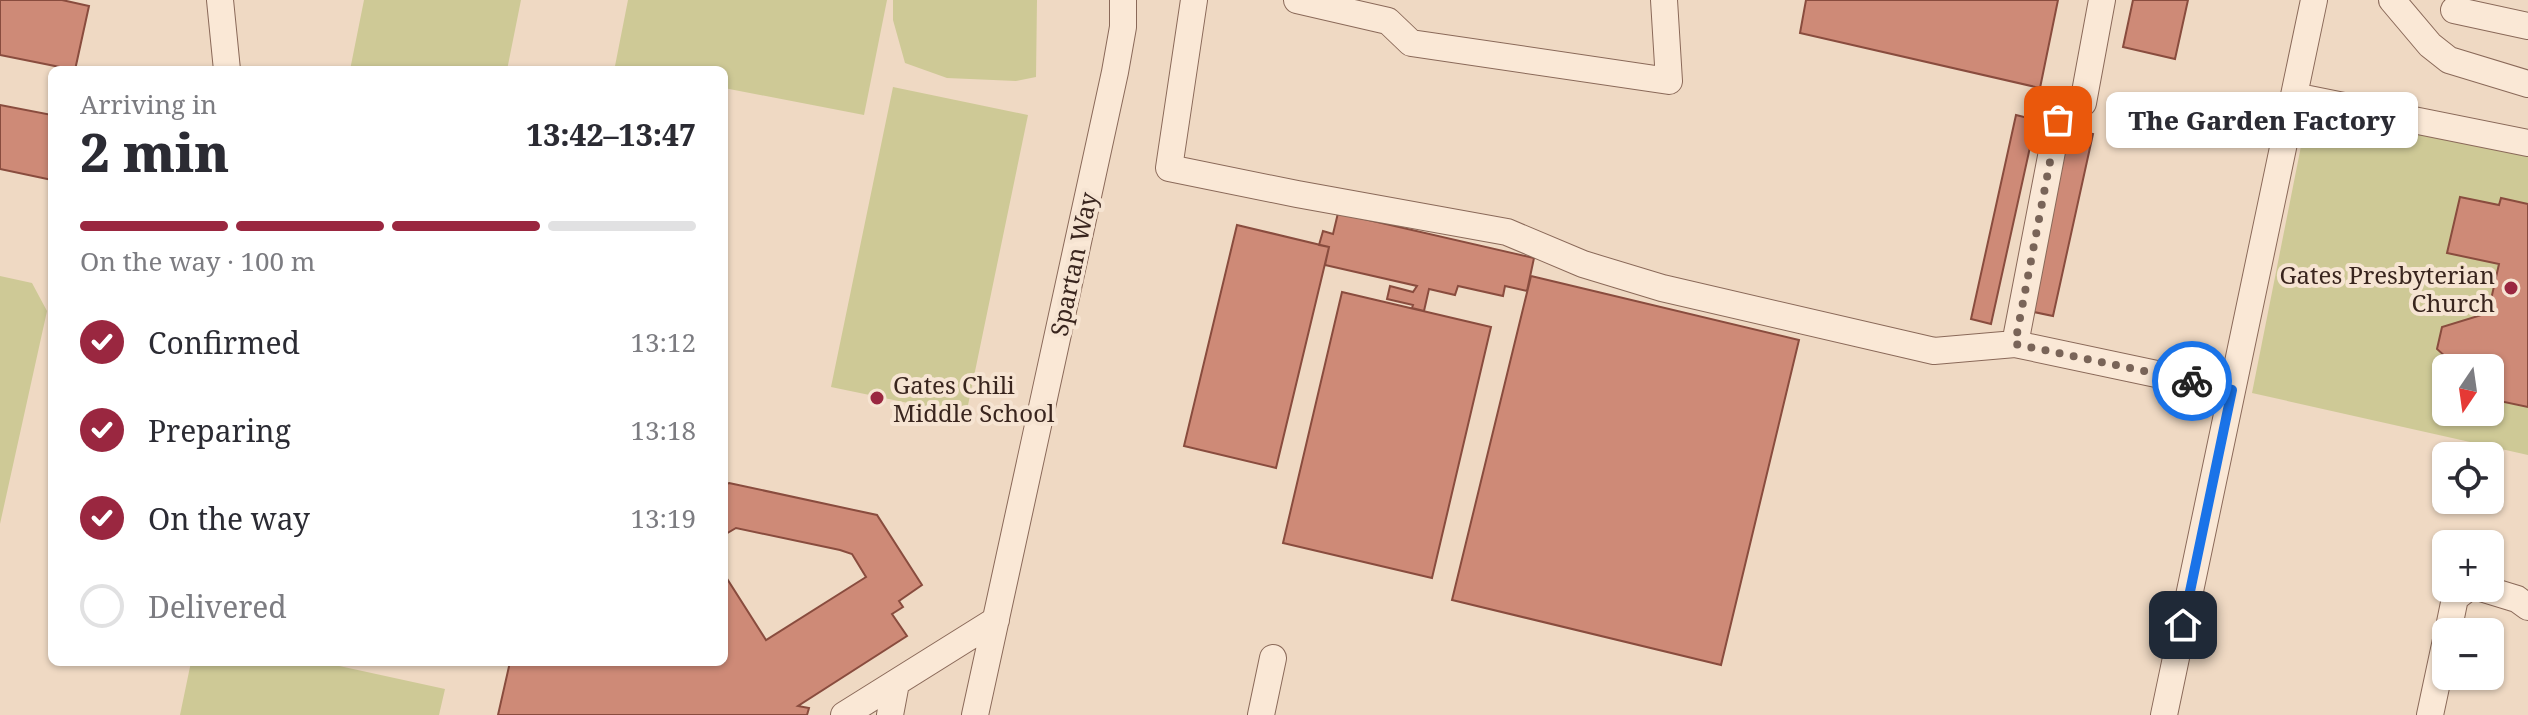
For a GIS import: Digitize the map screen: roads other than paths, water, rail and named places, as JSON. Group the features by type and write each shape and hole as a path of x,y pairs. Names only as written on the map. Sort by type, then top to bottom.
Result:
{"street":[{"path":"220,0 227,66"},
{"name":"Spartan Way","path":"975,715 1115,72 1123,27 1123,0"},
{"path":"1194,0 1169,168 1507,232 1583,264 1662,288 1934,351 2015,344 2232,390"},
{"path":"1297,0 1388,21 1411,43 1669,81 1664,0"},
{"path":"2015,344 2058,120 2083,103 2102,0"},
{"path":"2164,715 2314,0"},
{"path":"2402,5 2430,45 2449,60 2528,84"},
{"path":"2454,10 2528,26"},
{"path":"2294,96 2528,143"},
{"path":"2504,595 2528,607"},
{"path":"844,715 996,620"},
{"path":"1261,715 1273,658"},
{"path":"890,715 896,683"},
{"path":"2430,715 2435,690"}],"place":[{"name":"The Garden Factory","path":"2058,120"},
{"name":"Gates Presbyterian Church","path":"2511,288"},
{"name":"Gates Chili Middle School","path":"877,398"}]}
